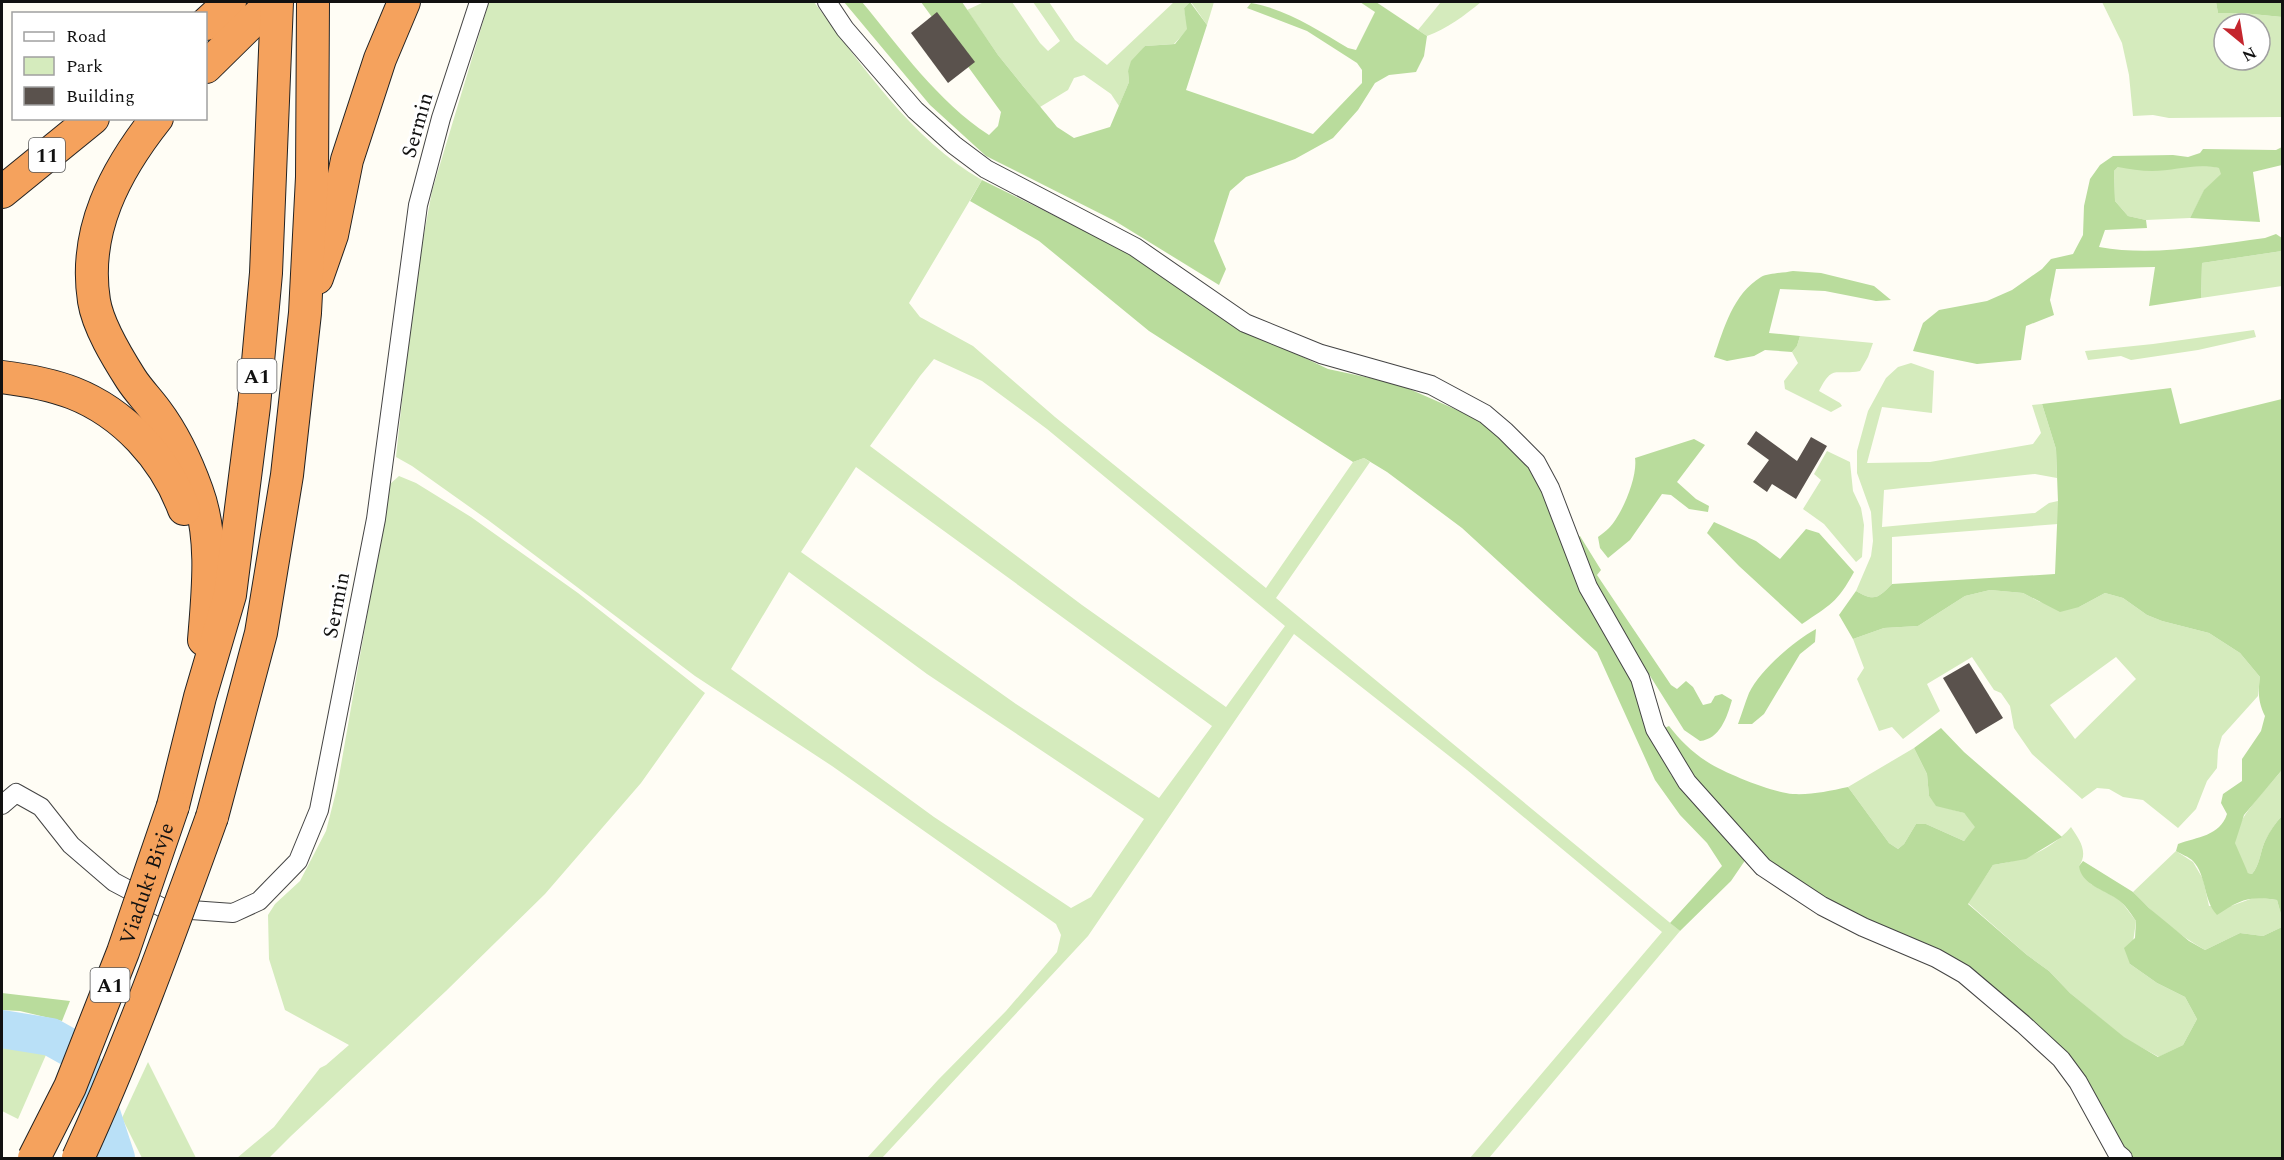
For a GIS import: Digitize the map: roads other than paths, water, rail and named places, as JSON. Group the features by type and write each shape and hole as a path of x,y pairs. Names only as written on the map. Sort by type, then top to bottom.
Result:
{"highway":[{"path":"207,23 230,2"},
{"path":"207,66 272,2"},
{"name":"A1","path":"200,697 230,595 254,406 266,273 277,2"},
{"name":"A1","path":"305,313 312,177 313,2"},
{"path":"305,313 332,236 347,160 380,59 404,2"},
{"name":"11","path":"2,192 91,120"},
{"path":"156,120 114,180 98,226 91,260 94,303 110,344 132,380 157,412 183,455 198,493 208,541 205,636 200,697"},
{"name":"Viadukt Bivje","path":"78,1158 113,1082 212,818 261,633 288,475 305,313"},
{"path":"2,377 37,382 73,393 92,402 132,431 154,453 176,487 191,526 205,636"},
{"name":"Viadukt Bivje","path":"34,1158 70,1087 115,973 173,806 200,697"}],"street":[{"name":"Sermin","path":"2,805 16,793 41,807 71,845 114,882 163,908 233,913 259,901 298,861 319,810 376,519 418,205 441,118 478,2"},
{"path":"828,2 845,29 915,110 954,146 987,169 1135,247 1245,323 1321,354 1431,385 1485,414 1505,431 1536,462 1550,489 1588,587 1640,678 1655,729 1687,783 1763,867 1822,906 1863,927 1936,958 1954,969 2023,1024 2061,1059 2078,1082 2117,1154 2123,1158"}],"waterway":[{"path":"2,1029 51,1037 76,1051 92,1085 116,1158"}]}
